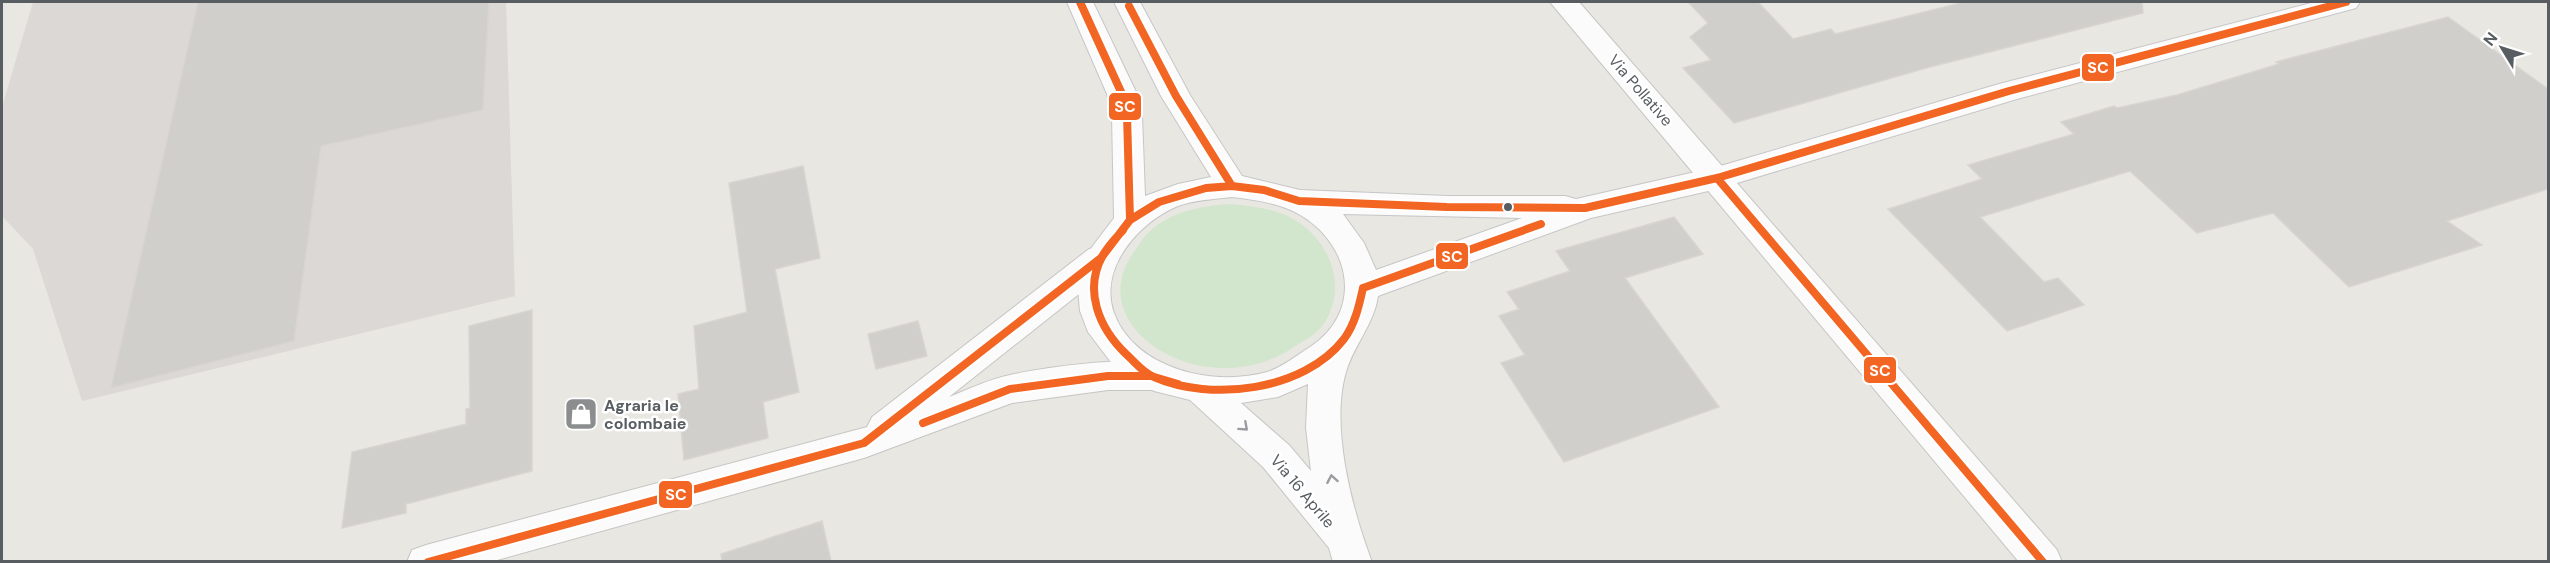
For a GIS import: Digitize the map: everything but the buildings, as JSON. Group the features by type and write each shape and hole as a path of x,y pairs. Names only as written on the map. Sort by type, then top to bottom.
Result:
{"street":[{"path":"1080,2 1122,94 1126,115 1130,220"},
{"path":"1127,2 1176,96 1232,186"},
{"name":"Via Pollative","path":"1564,2 2043,561"},
{"path":"1363,288 1585,207 1717,178 1999,94 2346,2"},
{"path":"426,561 864,443 1010,389 1108,376 1151,376 1200,388 1240,390 1272,384 1290,378 1337,347 1358,314 1363,288 1355,252 1345,235 1322,214 1299,201 1264,190 1232,186 1182,193 1159,202 1130,220 1101,258 864,443"},
{"path":"1299,201 1447,207 1585,207"},
{"path":"1101,258 1093,286 1095,307 1100,322 1113,344 1151,376"},
{"name":"Via 16 Aprile","path":"1337,347 1325,387 1325,435 1347,549"},
{"name":"Via 16 Aprile","path":"1200,388 1276,456 1347,549"}],"shaded area":[{"path":"33,2 506,2 515,296 82,401 33,249 2,216 2,107"}],"green space":[{"path":"1230,204 1274,211 1288,216 1315,236 1331,263 1335,278 1335,294 1331,310 1320,329 1284,353 1253,365 1231,368 1208,367 1186,362 1148,341 1133,327 1124,310 1120,291 1124,270 1136,249 1146,235 1159,224 1188,211"}],"transit line":[{"name":"SC","path":"1080,2 1122,94 1127,115 1130,220"},
{"name":"SC","path":"428,562 864,443 1101,258 1130,220 1159,202 1206,188 1232,186 1264,190 1299,201 1447,207 1585,208 1717,178 2009,91 2346,2"},
{"name":"SC","path":"1129,6 1176,96 1232,186"},
{"name":"SC","path":"1717,178 2043,562"},
{"name":"SC","path":"1363,288 1541,224"},
{"name":"SC","path":"1123,230 1103,255 1096,274 1094,288 1098,314 1112,338 1142,369 1153,377 1176,384 1200,388 1250,387 1299,373 1320,361 1344,340 1355,319 1363,288"},
{"name":"SC","path":"923,423 1010,389 1108,376 1151,376 1178,384"}],"place":[{"name":"Agraria le colombaie","path":"581,414"}]}
